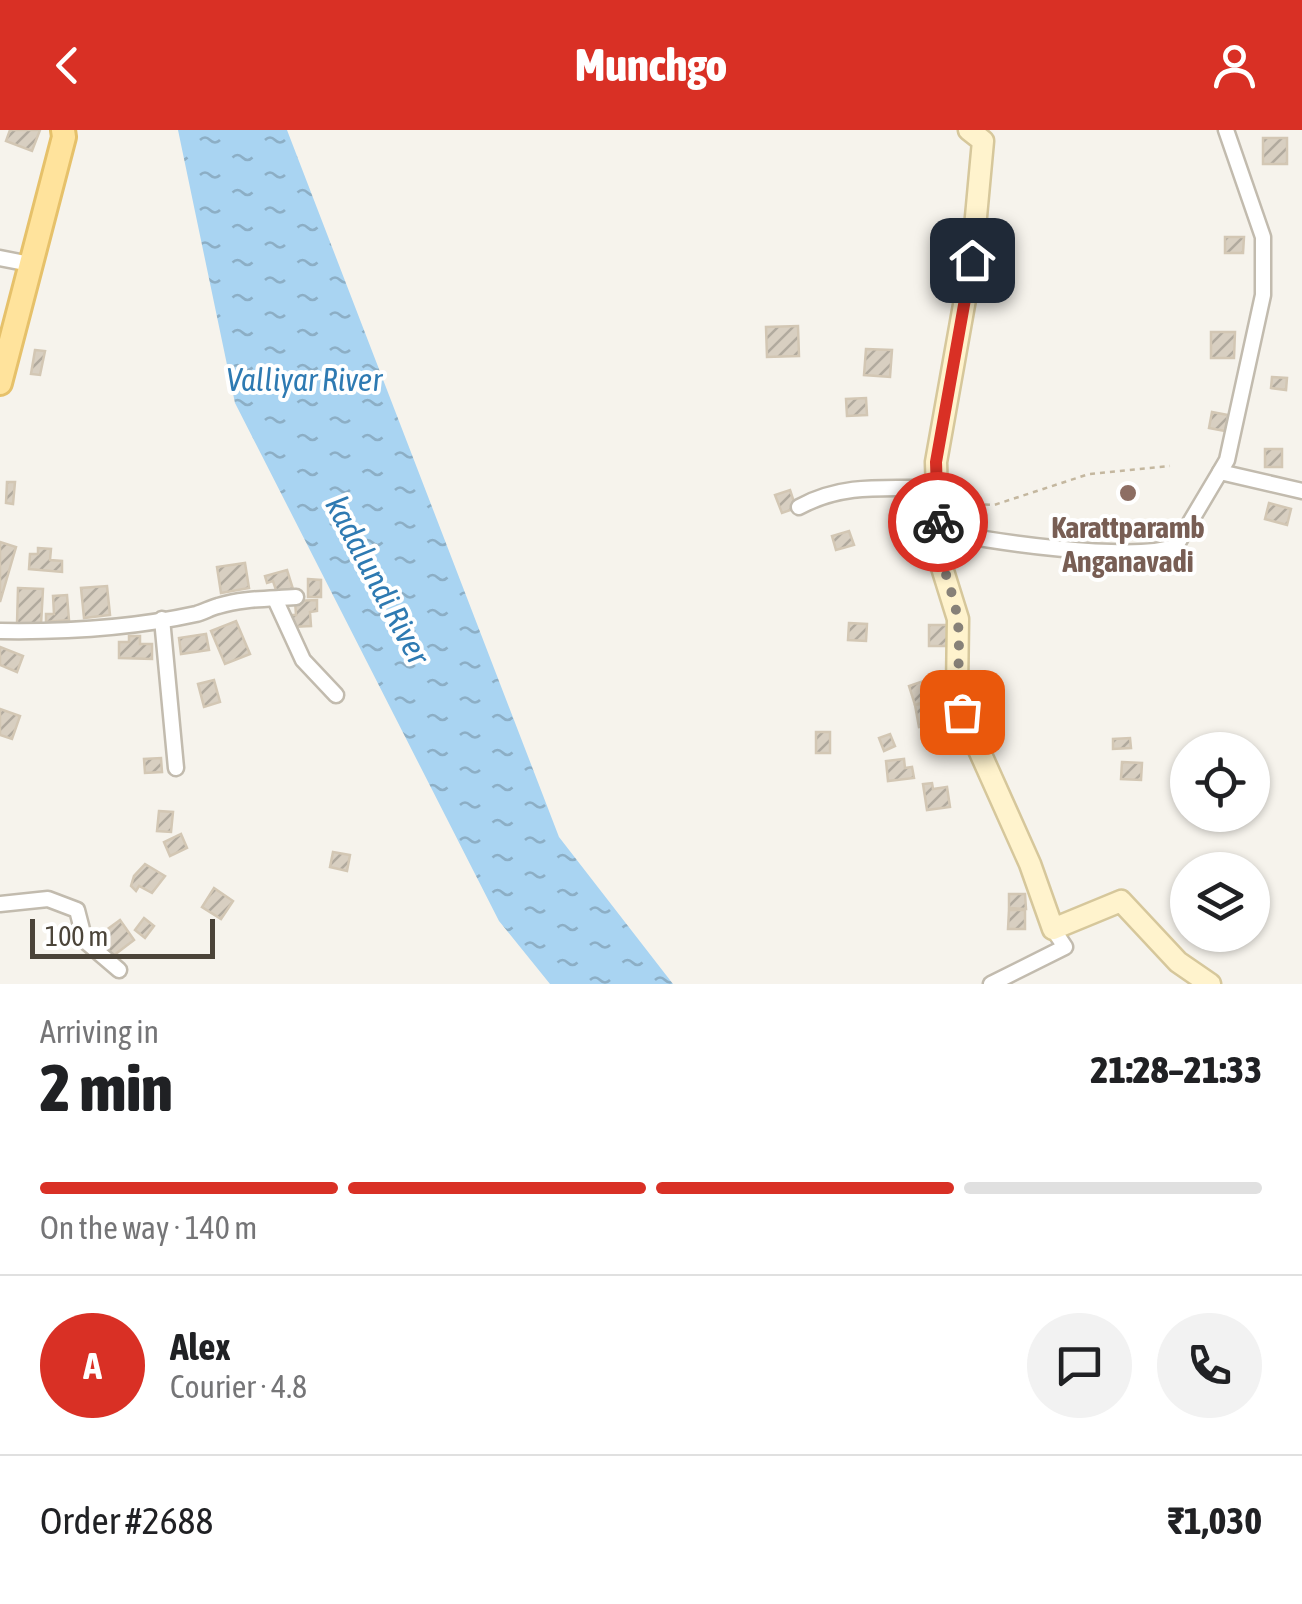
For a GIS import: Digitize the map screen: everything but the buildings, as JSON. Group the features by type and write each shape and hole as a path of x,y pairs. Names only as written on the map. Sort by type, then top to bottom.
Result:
{"main road":[{"path":"0,383 63,130"},
{"path":"968,130 983,140 972,260 936,462 939,558 958,619 957,691 962,712 1030,864 1053,929 1121,901 1178,962 1210,984"}],"street":[{"path":"937,530 994,542 1049,547 1124,551 1176,546 1227,460 1263,295 1262,237 1226,130"},
{"path":"0,258 30,264"},
{"path":"1220,472 1302,491"},
{"path":"800,507 841,489 939,495"},
{"path":"0,630 48,632 198,614 219,606 296,597"},
{"path":"275,599 303,660 336,695"},
{"path":"162,618 176,768"},
{"path":"0,904 48,898 77,910 85,941 118,970"},
{"path":"990,984 1065,947 1053,929"}],"path":[{"path":"939,495 994,505 1089,474 1170,466"}],"water":[{"name":"Valliyar River","path":"178,130 287,130 559,837 673,984 550,984 499,921 235,403"}],"way so far":[{"path":"938,522 939,558 958,619 957,691 962,712"}],"place":[{"name":"Karattparamb Anganavadi","path":"1128,493"}],"route":[{"path":"938,522 936,462 972,260"}],"water label":[{"name":"kadalundi River","path":"378,580"}]}
